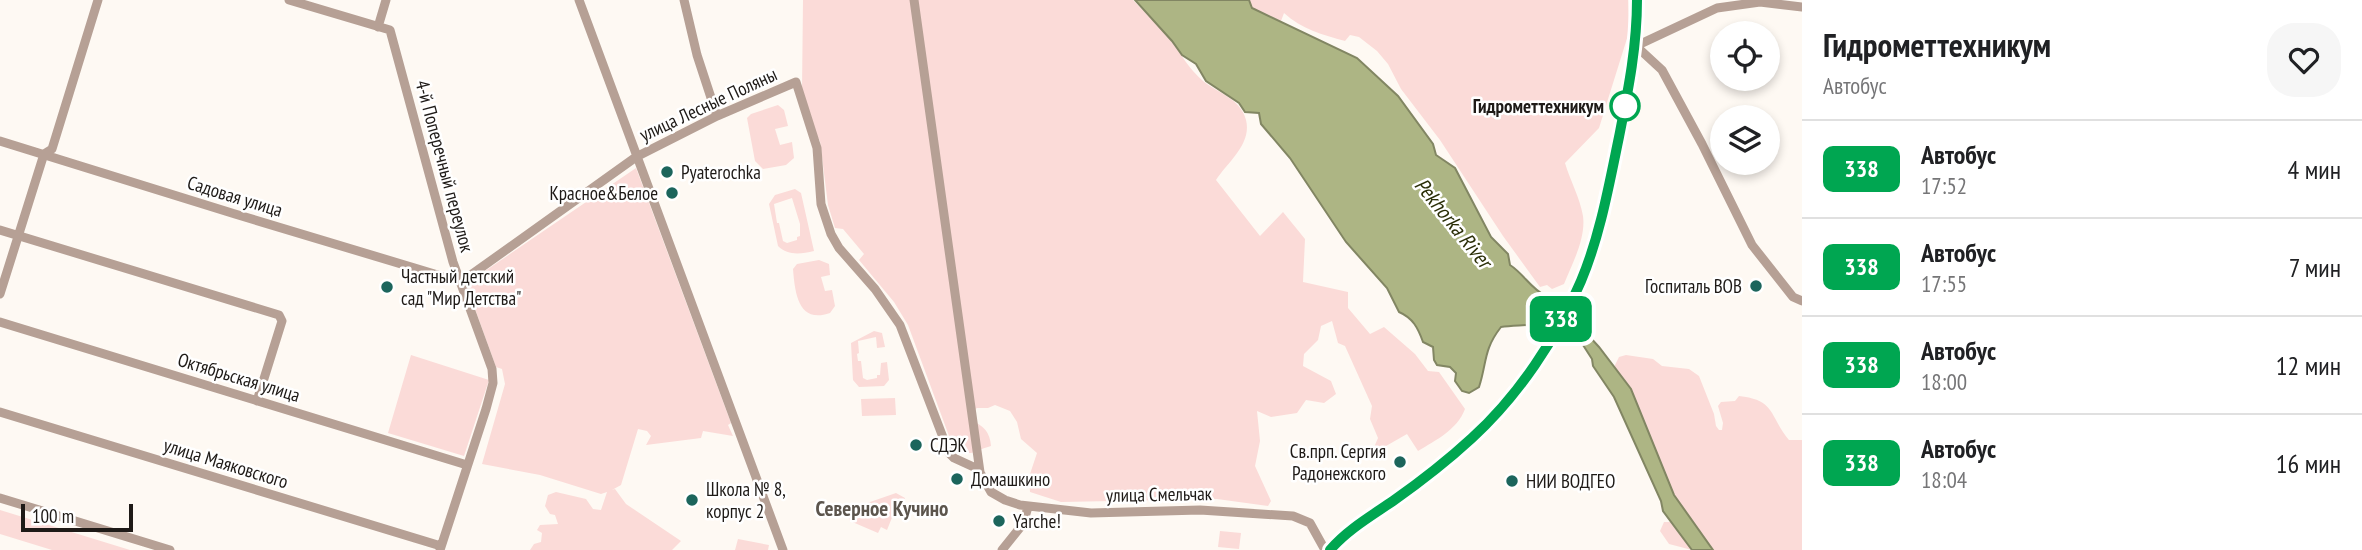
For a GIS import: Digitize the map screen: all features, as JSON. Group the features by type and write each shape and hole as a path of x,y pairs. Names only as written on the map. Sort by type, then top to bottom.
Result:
{"main road":[{"path":"1327,550 1433,471 1476,435 1514,392 1551,338 1569,306 1587,264 1600,222 1618,145 1636,46 1637,0"}],"street":[{"path":"0,294 44,154 52,149 98,0"},
{"path":"289,0 378,27 386,0"},
{"path":"579,0 783,550"},
{"path":"684,0 697,55 717,116"},
{"path":"914,0 980,472"},
{"path":"1802,7 1760,2 1717,8 1636,46 1662,70 1752,245 1793,297 1802,301"},
{"name":"4-й Поперечный переулок","path":"378,27 390,30 453,262 493,376 486,410 441,548"},
{"name":"улица Лесные Поляны","path":"461,282 636,157 717,116 796,82 817,148 821,204 831,233 839,248 875,289 900,324 949,453 980,472 988,488 996,495 1028,507"},
{"name":"Садовая улица","path":"0,141 461,282"},
{"path":"0,230 279,315 282,321 257,401"},
{"name":"Октябрьская улица","path":"0,322 467,465"},
{"name":"улица Маяковского","path":"0,412 441,548"},
{"path":"0,498 170,550"},
{"path":"1002,550 1023,524 1028,507"},
{"name":"улица Смельчак","path":"1028,507 1091,513 1200,510 1293,516 1310,523 1327,550"}],"shaded area":[{"path":"803,0 1133,0 1170,39 1198,76 1228,97 1243,113 1246,120 1246,137 1216,180 1260,236 1283,212 1305,239 1303,282 1348,292 1348,308 1370,334 1384,327 1415,354 1428,371 1439,372 1465,409 1457,423 1418,451 1407,434 1379,450 1375,445 1378,438 1370,419 1372,406 1345,346 1338,343 1332,321 1321,326 1318,340 1304,354 1303,366 1331,381 1336,394 1324,403 1306,400 1297,413 1271,417 1257,411 1260,441 1255,466 1271,501 1268,506 1217,499 1061,502 1030,492 1029,477 1037,453 1021,439 1017,422 1010,411 995,405 977,408 971,412 971,420 986,430 991,446 971,453 958,449 952,444 908,325 894,302 859,260 864,254 843,229 835,228 828,205 820,141 812,127 802,90"},
{"path":"1249,0 1628,0 1629,32 1599,128 1565,163 1580,203 1583,225 1578,251 1564,284 1552,289 1547,285 1540,287 1377,51 1359,37 1350,35 1345,41 1329,36 1305,27 1284,13 1281,21 1252,8"},
{"path":"778,105 784,110 788,126 775,129 780,145 792,142 794,158 786,165 763,169 755,161 747,118 751,114"},
{"path":"636,168 731,423 728,425 733,436 703,431 701,438 646,445 651,436 647,431 638,429 621,485 612,490 615,489 626,504 681,541 672,550 530,550 534,544 541,542 542,533 537,530 540,525 558,524 555,515 550,514 545,506 548,495 556,492 586,499 593,509 601,510 607,492 601,494 540,475 482,464 505,384 502,369 496,367 466,284"},
{"path":"795,189 801,193 814,251 790,253 778,246 769,204 775,195","holes":["792,198 800,224 800,236 797,240 787,243 783,241 774,204"]},
{"path":"819,260 829,264 830,275 821,277 825,291 832,290 835,306 830,313 819,315 811,314 800,304 793,269 797,264"},
{"path":"874,331 882,333 885,347 877,348 876,337 858,341 857,354 858,361 861,361 863,378 877,378 877,375 880,375 881,363 887,362 889,380 884,386 859,387 853,380 851,343"},
{"path":"411,355 489,380 464,456 388,433"},
{"path":"1626,355 1653,359 1662,366 1689,369 1699,376 1719,430 1722,430 1723,423 1718,406 1721,402 1735,401 1739,396 1766,405 1789,440 1802,440 1802,550 1713,550 1674,495 1631,389 1614,367 1619,357"},
{"path":"895,398 896,415 862,416 861,399"},
{"path":"896,493 905,498 898,516 893,515 887,530 881,527 878,533 850,521 847,510"},
{"path":"0,510 130,550 52,550 0,534"},
{"path":"1664,522 1670,522 1692,550 1669,544 1660,531"},
{"path":"1220,531 1241,533 1239,549 1218,547"},
{"path":"738,539 769,545 768,550 735,550"}],"water":[{"name":"Pekhorka River","path":"1135,0 1249,0 1252,8 1357,58 1398,96 1433,144 1436,155 1455,168 1491,237 1508,254 1510,265 1546,296 1561,317 1589,336 1631,389 1674,495 1713,550 1692,550 1663,511 1661,501 1614,397 1593,366 1592,359 1583,345 1571,338 1564,339 1543,323 1501,327 1488,350 1479,387 1469,393 1462,391 1455,381 1456,373 1450,367 1437,365 1433,347 1423,342 1414,324 1399,312 1387,288 1346,242 1290,158 1261,124 1259,113 1245,112 1239,103 1206,81 1196,64 1182,55"}],"pier":[{"path":"1556,308 1571,321 1560,341 1545,329"}],"bus line":[{"name":"338","path":"1330,550 1347,533 1433,471 1476,435 1514,392 1569,306 1591,254 1615,157 1634,58 1637,0"}],"place":[{"name":"Гидрометтехникум","path":"1625,106"},
{"name":"Pyaterochka","path":"667,172"},
{"name":"Красное&Белое","path":"672,193"},
{"name":"Госпиталь ВОВ","path":"1756,286"},
{"name":"Частный детский сад \"Мир Детства\"","path":"387,287"},
{"name":"СДЭК","path":"916,445"},
{"name":"Св.прп. Сергия Радонежского","path":"1400,462"},
{"name":"Домашкино","path":"957,479"},
{"name":"НИИ ВОДГЕО","path":"1512,481"},
{"name":"Школа № 8, корпус 2","path":"692,500"},
{"name":"Yarche!","path":"999,521"}],"district":[{"name":"Северное Кучино","path":"882,509"}]}
